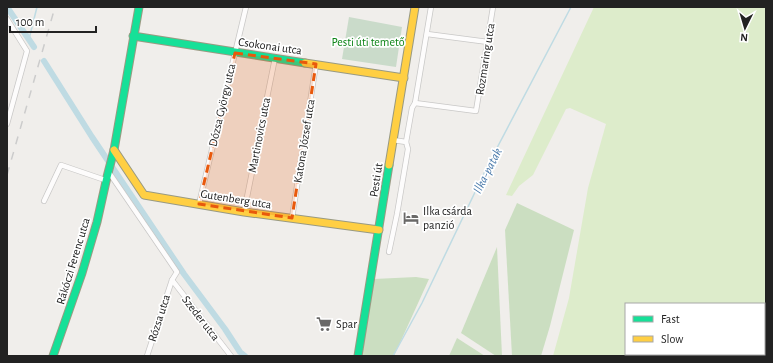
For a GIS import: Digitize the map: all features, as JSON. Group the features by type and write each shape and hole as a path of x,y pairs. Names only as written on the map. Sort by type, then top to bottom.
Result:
{"street":[{"path":"114,150 139,7"},
{"name":"Dózsa György utca","path":"199,204 246,7"},
{"name":"Pesti út","path":"358,356 415,7"},
{"path":"389,252 408,148 406,142 412,108 415,103 431,7"},
{"name":"Rozmaring utca","path":"415,103 476,111 493,7"},
{"path":"7,19 27,51 7,124"},
{"path":"427,34 488,42"},
{"name":"Csokonai utca","path":"133,36 404,78"},
{"name":"Martinovics utca","path":"244,212 274,58"},
{"name":"Katona József utca","path":"292,218 316,64"},
{"path":"393,140 406,142"},
{"name":"Rákóczi Ferenc utca","path":"53,356 97,220 107,170 114,150"},
{"name":"Gutenberg utca","path":"114,150 144,195 244,212 379,230"},
{"path":"44,201 61,165 105,180"},
{"path":"107,170 177,272 172,280"},
{"name":"Rózsa utca","path":"147,356 172,280"},
{"name":"Szeder utca","path":"172,280 231,356"}],"highlighted area":[{"path":"235,53 316,64 292,218 199,204"}],"green space":[{"path":"594,7 766,7 766,356 553,356 569,298 588,188 606,124 570,108 566,109 533,175 519,186 512,196 506,195"},
{"name":"Pesti úti temető","path":"349,17 402,27 396,67 342,59"},
{"path":"517,203 574,230 541,356 512,356 505,230"},
{"path":"497,247 502,356 496,356 461,333"},
{"path":"416,277 429,279 394,356 362,356 374,279"},
{"path":"457,338 485,356 449,356"}],"waterway":[{"path":"7,7 34,47"},
{"path":"29,39 37,7"},
{"name":"Ilka-patak","path":"393,356 422,303 488,165 571,7"},
{"path":"44,61 92,137 184,274 225,329 240,352 245,356"}],"railway":[{"path":"7,175 55,7"}],"traffic: fast":[{"path":"53,356 82,273 97,222 114,150 139,7"},
{"path":"133,36 305,63"},
{"path":"358,356 389,165"}],"traffic: slow":[{"path":"389,165 415,7"},
{"path":"305,63 404,78"},
{"path":"114,150 144,195 244,212 379,230"}],"place":[{"name":"Ilka csárda panzió","path":"411,218"},
{"name":"Spar","path":"324,324"}]}
